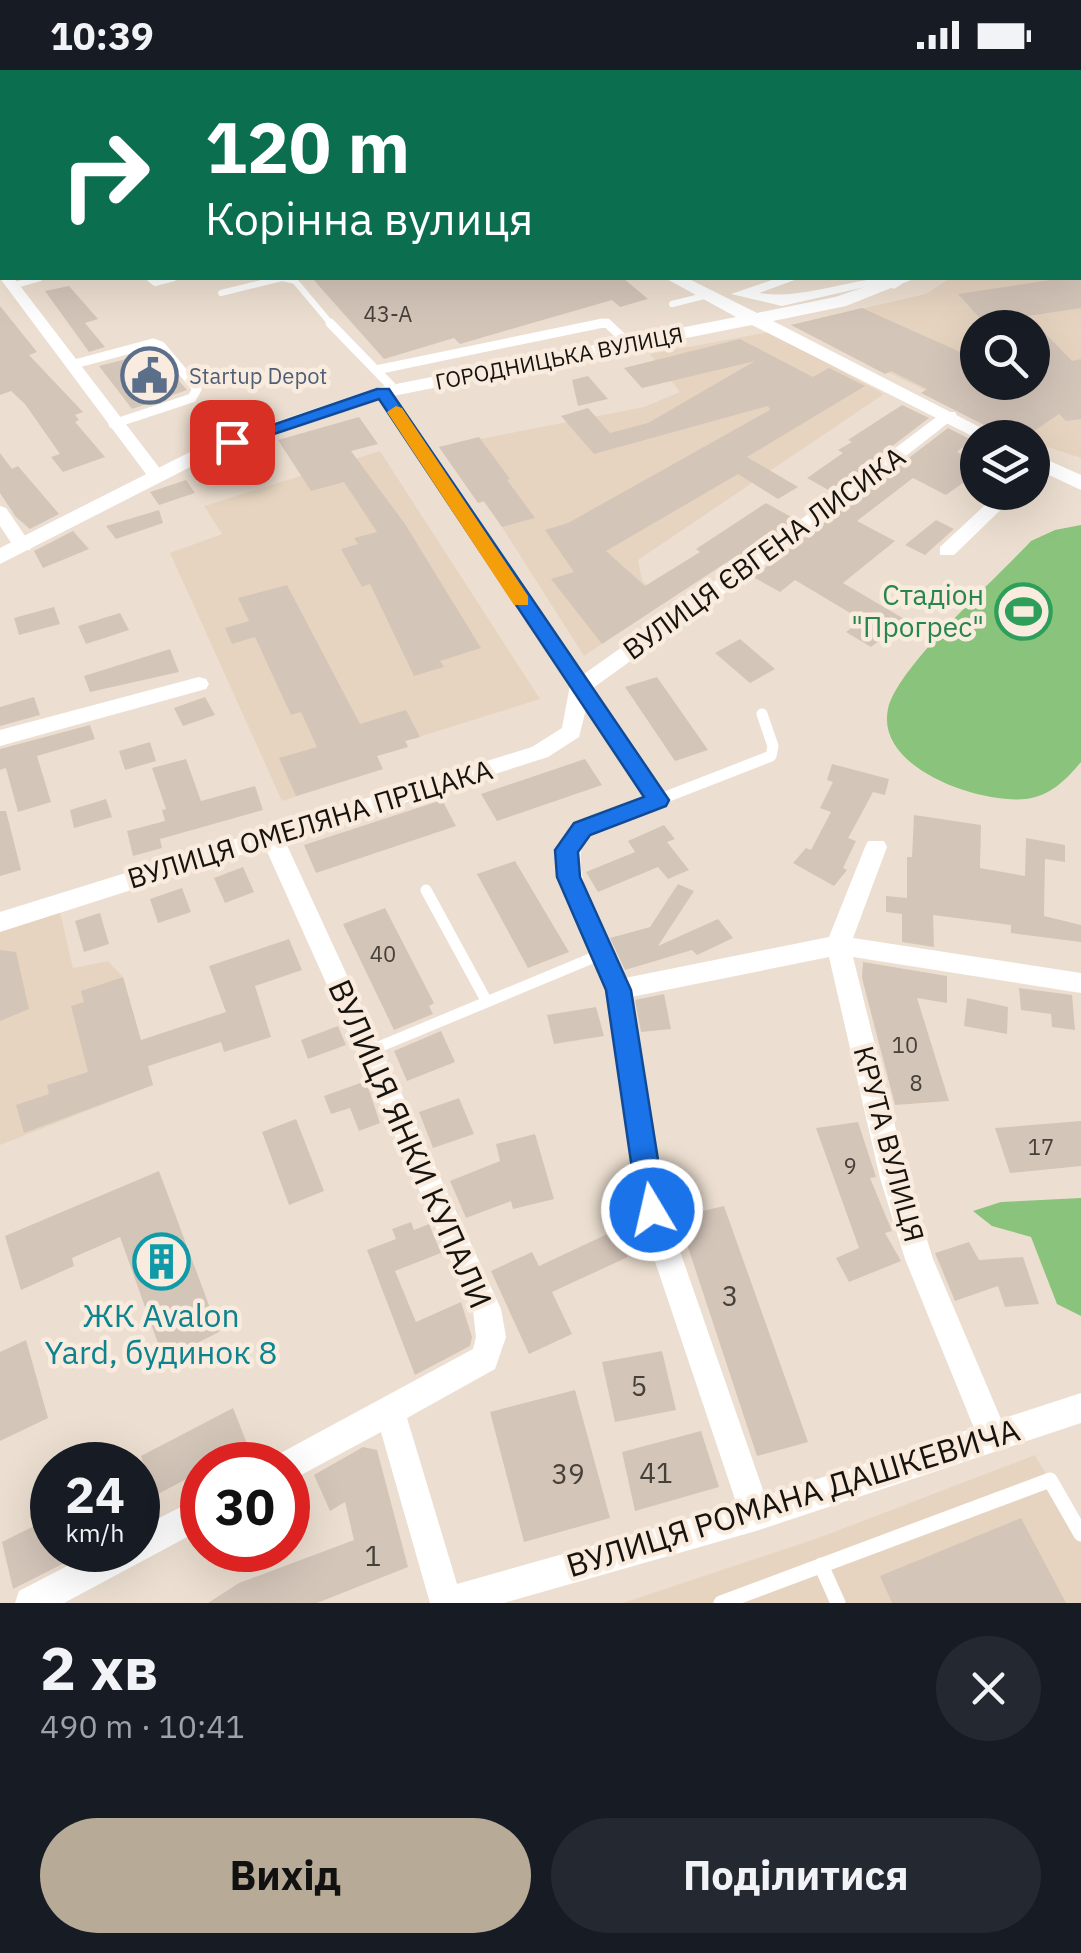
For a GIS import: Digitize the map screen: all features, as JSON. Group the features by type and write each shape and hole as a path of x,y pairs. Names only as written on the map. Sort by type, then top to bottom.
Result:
{"street":[{"path":"10,280 113,424 155,474"},
{"path":"678,280 960,422"},
{"path":"709,298 738,294 782,301 876,280"},
{"name":"ГОРОДНИЦЬКА ВУЛИЦЯ","path":"0,557 155,474 260,432 389,391 757,319 850,299 901,281"},
{"path":"738,294 757,282"},
{"path":"389,391 578,688 658,800 582,829 566,850 569,877 618,990 652,1210 756,1515"},
{"name":"ВУЛИЦЯ ЄВГЕНА ЛИСИКА","path":"578,688 790,537 949,416"},
{"path":"1050,470 1081,483"},
{"path":"947,552 991,510"},
{"path":"0,512 24,546"},
{"path":"0,738 198,684"},
{"name":"ВУЛИЦЯ ОМЕЛЯНА ПРІЦАКА","path":"0,922 540,752 572,732 578,688"},
{"name":"ВУЛИЦЯ ЯНКИ КУПАЛИ","path":"270,836 487,1308 491,1337 485,1359 310,1454"},
{"path":"838,945 876,848"},
{"path":"618,990 838,945 1081,983"},
{"name":"КРУТА ВУЛИЦЯ","path":"838,945 894,1178 914,1242 993,1436"},
{"name":"ВУЛИЦЯ РОМАНА ДАШКЕВИЧА","path":"446,1603 756,1515 1081,1408"},
{"path":"390,1412 446,1603"},
{"path":"31,1603 89,1572"}],"lane":[{"path":"221,292 273,280"},
{"path":"291,280 351,348 376,370 389,391"},
{"path":"672,304 709,298"},
{"path":"376,370 606,322 629,344"},
{"path":"71,365 154,344 161,346 197,390 192,398 113,424"},
{"path":"658,800 771,756 773,746 762,714"},
{"path":"426,890 487,1002"},
{"path":"369,1050 602,954"},
{"path":"721,1603 1050,1480 1081,1534"},
{"path":"821,1565 838,1603"}],"shaded area":[{"path":"947,280 1081,280 1081,458 1050,448 1050,420 986,420 791,325 926,294"},
{"path":"770,332 884,394 638,560 642,580 664,602 584,656 502,527 484,502 478,503 439,447 644,407 680,392 650,354"},
{"path":"380,451 540,699 406,741 408,747 377,756 383,769 282,801 170,553 222,534 204,506"},
{"path":"59,908 73,968 108,961 123,977 153,1085 0,1145 0,929"},
{"path":"1035,1455 1081,1535 1081,1603 623,1603 821,1537"}],"green space":[{"name":"Стадіон \"Прогрес\"","path":"1081,525 1081,762 1057,786 1026,799 959,789 914,765 898,749 888,730 888,709 895,691 928,647 1031,541 1055,530"},
{"path":"1081,1198 1081,1316 1057,1304 1031,1237 992,1226 973,1211 1001,1202"}],"building":[{"path":"314,280 625,280 648,299 620,307 612,300 460,344 454,338 384,359"},
{"path":"1051,280 1081,280 1081,308 1050,313 973,310 958,294"},
{"path":"69,286 98,319 85,323 105,347 89,352 45,291"},
{"path":"0,306 37,352 29,355 83,412 75,415 79,420 75,422 105,457 63,472 51,457 60,454 25,404 11,391 0,395"},
{"path":"862,308 960,352 960,400 1050,400 1050,338 1072,361 1081,359 1081,419 1066,421 1059,414 1050,420 974,420 921,393 927,389 891,371 885,374 791,325"},
{"path":"740,339 813,377 829,368 865,386 747,457 798,487 778,499 738,474 606,551 645,586 700,552 696,549 766,503 795,519 732,565 727,562 602,644 551,579 574,572 545,530 568,523 770,410 768,406 594,454 561,416 588,408 610,433 648,423 755,361 642,388 624,368"},
{"path":"153,352 187,390 132,409 99,366"},
{"path":"588,376 608,399 578,406 572,380"},
{"path":"242,402 254,418 221,428 208,412"},
{"path":"902,405 929,418 832,492 807,478 843,453 838,450 852,442 848,440"},
{"path":"359,417 378,444 351,451 405,524 481,648 440,661 444,667 414,676 370,584 362,587 341,549 358,544 354,538 377,532 344,482 311,491 278,440"},
{"path":"948,428 960,434 960,485 946,495 913,478 857,521 895,541 843,583 906,620 871,647 846,632 862,620 795,580 780,592 753,577"},
{"path":"479,437 535,518 502,527 484,501 478,503 439,447"},
{"path":"0,453 12,469 18,466 59,514 30,529 16,517 0,493"},
{"path":"186,480 195,493 159,505 150,492"},
{"path":"159,510 163,523 116,539 106,526"},
{"path":"936,520 954,529 925,555 905,545"},
{"path":"73,531 89,549 43,568 34,551"},
{"path":"287,585 360,724 406,710 420,737 405,741 408,747 377,756 383,769 296,796 279,758 317,747 301,712 291,715 255,637 232,644 225,628 249,621 238,598"},
{"path":"54,607 60,624 19,635 14,618"},
{"path":"120,613 129,630 86,644 78,626"},
{"path":"740,639 775,669 750,683 715,653"},
{"path":"170,649 179,672 90,692 84,676"},
{"path":"657,677 708,750 675,761 625,687"},
{"path":"34,697 40,715 0,726 0,707"},
{"path":"205,697 215,715 183,726 174,708"},
{"path":"90,725 95,739 37,756 51,802 18,812 6,768 0,770 0,749"},
{"path":"150,742 156,761 125,770 119,751"},
{"path":"186,759 201,801 255,786 263,810 160,839 162,848 133,856 127,831 165,821 162,810 166,809 152,768"},
{"path":"585,759 602,785 497,821 481,794"},
{"path":"832,764 889,779 885,795 873,792 848,838 856,841 843,868 847,870 834,886 793,863 806,848 811,850 831,812 820,808 833,782 827,780"},
{"path":"106,799 112,817 74,828 70,810"},
{"path":"442,800 456,826 316,873 304,845"},
{"path":"0,811 6,811 21,870 0,876"},
{"path":"914,815 981,825 980,868 1025,876 1026,838 1065,845 1065,862 1045,859 1044,916 1081,925 1081,942 1011,933 1011,925 933,915 934,947 902,942 902,914 886,912 886,896 907,898 907,857 912,857"},
{"path":"664,825 675,839 667,842 689,870 668,879 658,867 598,892 586,872 635,852 628,841"},
{"path":"515,861 569,952 528,968 477,874"},
{"path":"243,867 254,892 225,903 214,878"},
{"path":"678,884 694,891 658,946 718,919 733,938 697,955 692,950 625,970 610,938 650,927"},
{"path":"182,888 191,912 158,923 150,899"},
{"path":"385,908 434,1003 429,1006 433,1014 394,1030 343,924"},
{"path":"100,913 109,944 84,952 75,921"},
{"path":"289,939 302,970 255,986 271,1037 224,1052 221,1042 148,1066 153,1085 24,1133 16,1105 49,1094 47,1085 88,1072 71,1006 84,1002 81,991 123,977 141,1040 226,1012 209,966"},
{"path":"0,950 16,952 29,1009 0,1021"},
{"path":"863,962 947,976 947,1003 917,998 949,1101 895,1105 862,978"},
{"path":"1019,988 1072,995 1075,1030 1052,1027 1051,1014 1021,1010"},
{"path":"664,994 671,1029 641,1032 635,1000"},
{"path":"967,998 1008,1007 1007,1034 964,1026"},
{"path":"596,1007 604,1036 554,1044 547,1015"},
{"path":"338,1026 346,1045 308,1059 301,1040"},
{"path":"441,1031 455,1062 407,1081 394,1051"},
{"path":"366,1081 380,1123 359,1131 350,1108 331,1114 324,1096"},
{"path":"459,1098 474,1134 433,1148 419,1112"},
{"path":"296,1119 324,1191 289,1205 262,1132"},
{"path":"1081,1121 1081,1166 1010,1173 995,1128"},
{"path":"858,1122 876,1177 870,1178 892,1231 885,1233 901,1261 849,1282 836,1258 859,1248 816,1128"},
{"path":"535,1134 554,1199 513,1209 511,1201 466,1218 450,1181 500,1161 496,1144"},
{"name":"ЖК Avalon Yard, будинок 8","path":"159,1171 219,1332 164,1360 120,1237 72,1258 74,1266 21,1290 5,1236"},
{"path":"724,1206 808,1442 757,1456 678,1217"},
{"path":"411,1222 414,1230 429,1224 441,1253 395,1271 416,1322 461,1302 472,1337 470,1346 415,1375 367,1250 396,1239 392,1229"},
{"path":"614,1231 628,1257 552,1292 572,1334 529,1354 491,1271 532,1252 539,1266"},
{"path":"969,1242 979,1260 1023,1257 1039,1304 1005,1307 998,1286 955,1301 935,1253"},
{"path":"26,1340 48,1418 0,1441 0,1352"},
{"path":"662,1351 676,1410 615,1422 602,1362"},
{"path":"575,1390 610,1518 524,1542 490,1412"},
{"path":"233,1408 246,1442 180,1442 180,1482 160,1493 160,1446"},
{"path":"701,1431 719,1487 635,1511 622,1452"},
{"path":"363,1447 377,1450 408,1567 317,1603 208,1603 239,1583 268,1572 310,1572 310,1556 354,1540 345,1502 330,1511 314,1475"},
{"path":"1021,1518 1066,1603 892,1603 880,1576"},
{"path":"30,1528 30,1572 47,1572 13,1589 2,1542"}],"slow traffic":[{"path":"396,412 521,601"}],"place":[{"name":"Startup Depot","path":"150,376"},
{"name":"Стадіон \"Прогрес\"","path":"1023,611"},
{"name":"ЖК Avalon Yard, будинок 8","path":"161,1262"}],"route":[{"path":"232,442 383,392 578,688 658,800 582,829 566,850 569,877 618,990 652,1210"}]}
